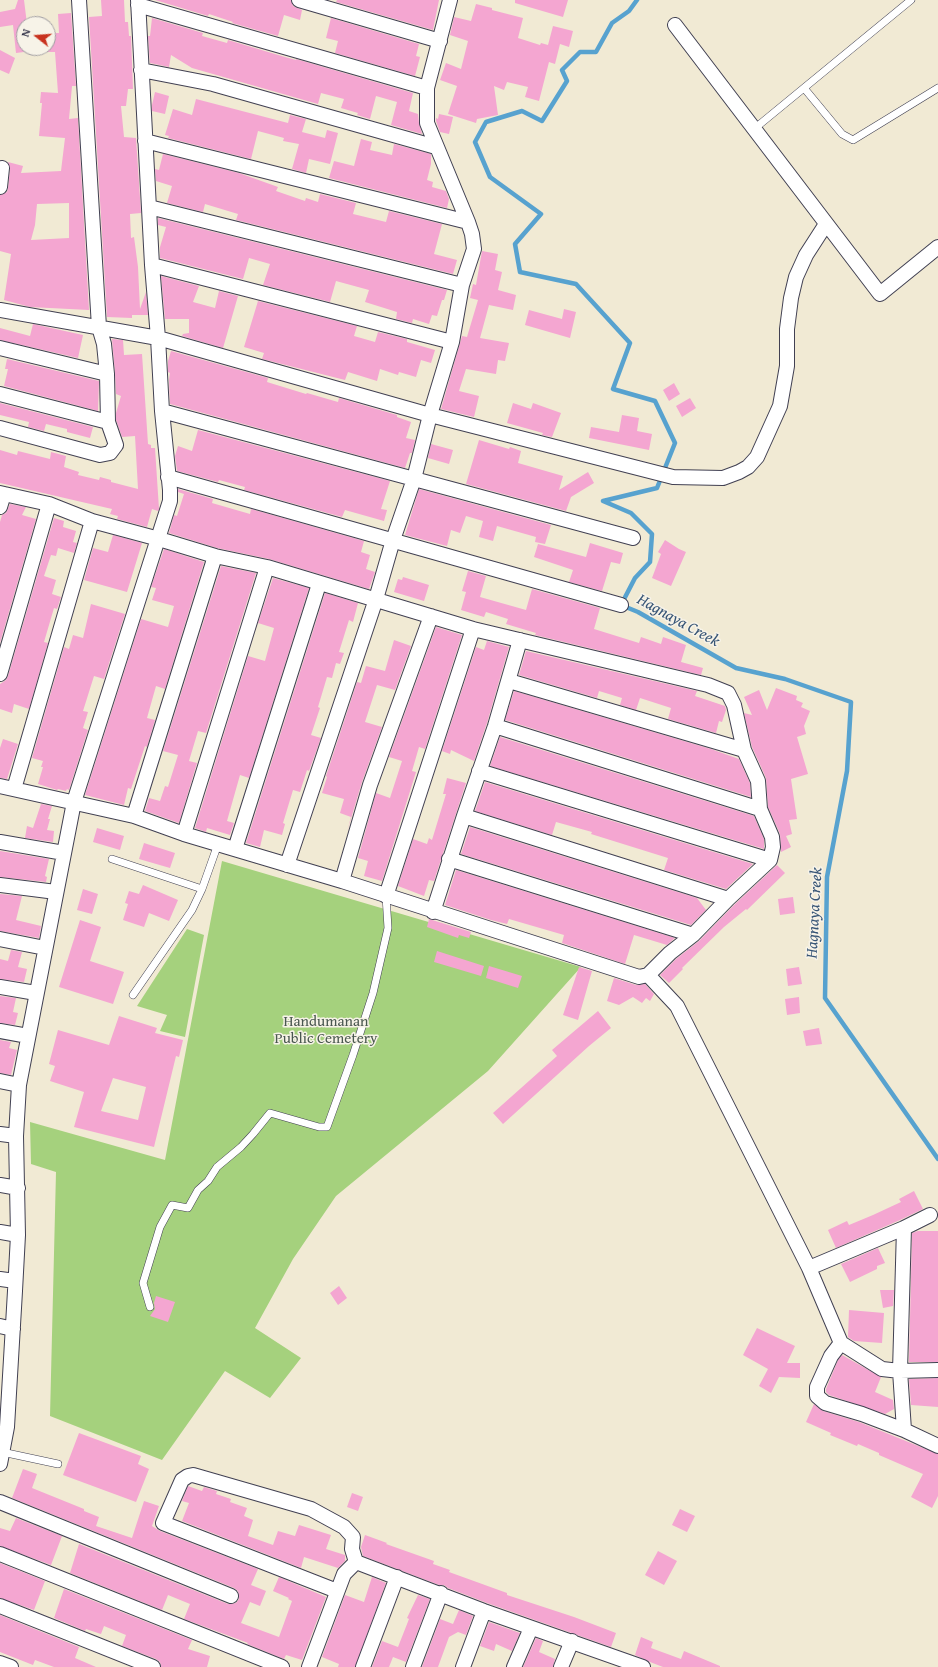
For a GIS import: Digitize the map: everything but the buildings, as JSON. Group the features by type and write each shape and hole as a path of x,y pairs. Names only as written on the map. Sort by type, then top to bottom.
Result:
{"street":[{"path":"0,428 100,455 110,453 116,445 108,422 107,374 104,344 99,327 79,0"},
{"path":"299,0 440,41"},
{"path":"287,865 376,600 393,540 414,479 430,416 452,342 462,285 474,248 468,222 427,123 427,88 450,0"},
{"path":"1,1458 4,1426 7,1328 15,1281 18,1235 16,1136 19,1085 74,802 170,501 152,264 138,3 427,88"},
{"path":"675,26 880,294 938,247"},
{"path":"141,70 213,84 436,147"},
{"path":"145,141 468,222"},
{"path":"0,187 2,168"},
{"path":"149,207 462,285"},
{"path":"0,310 158,338 430,416 548,447 673,477 723,478 748,467 757,457 780,406 787,366 787,329 791,298 796,277 806,255 826,224"},
{"path":"152,264 452,342"},
{"path":"0,348 107,374"},
{"path":"0,394 108,422"},
{"path":"162,411 633,538"},
{"path":"168,477 621,605"},
{"path":"0,786 134,816 184,834 342,881 433,912 640,977 648,975 670,953 693,935 728,899 770,860 772,847 772,837 760,809 758,781 744,750 734,704 728,693 708,685 473,629 319,584 267,567 215,556 92,521 49,504 1,498"},
{"path":"0,674 49,504"},
{"path":"14,789 92,521"},
{"path":"134,816 215,556"},
{"path":"184,834 267,567"},
{"path":"235,849 319,584"},
{"path":"342,881 370,785 431,616"},
{"path":"386,896 473,629"},
{"path":"433,912 495,726 520,640"},
{"path":"509,682 744,750"},
{"path":"495,726 760,809"},
{"path":"479,771 770,860"},
{"path":"464,816 728,899"},
{"path":"0,842 64,853"},
{"path":"450,859 693,935"},
{"path":"0,885 56,892"},
{"path":"0,939 45,948"},
{"path":"648,975 677,1006 809,1268 841,1343 882,1369 900,1371 938,1370"},
{"path":"0,987 36,993"},
{"path":"0,1031 28,1036"},
{"path":"0,1082 19,1085"},
{"path":"0,1134 16,1136"},
{"path":"0,1185 18,1188"},
{"path":"809,1268 904,1228 930,1215"},
{"path":"904,1228 900,1371 904,1430"},
{"path":"0,1232 18,1235"},
{"path":"0,1278 15,1281"},
{"path":"841,1343 831,1356 817,1387 817,1396 825,1403 862,1414 904,1430 938,1446"},
{"path":"336,1591 163,1523 182,1480 193,1475 311,1508 344,1527 353,1537 352,1549 356,1562"},
{"path":"0,1502 231,1596"},
{"path":"0,1554 282,1667"},
{"path":"356,1562 441,1593 484,1611 572,1641 619,1663 643,1667"},
{"path":"309,1667 336,1591 344,1574 356,1562"},
{"path":"363,1667 397,1577"},
{"path":"413,1667 441,1593"},
{"path":"0,1606 153,1667"},
{"path":"463,1667 484,1611"},
{"path":"514,1667 531,1628"},
{"path":"561,1667 572,1641"},
{"path":"0,1663 11,1667"}],"lane":[{"path":"754,129 911,0"},
{"path":"804,88 842,134 853,140 938,88"},
{"path":"133,995 192,910 202,889 218,844"},
{"path":"112,858 202,889"},
{"path":"150,1307 143,1283 160,1228 172,1205 188,1208 198,1190 208,1181 218,1167 245,1143 270,1113 319,1127 327,1127 356,1049 373,994 388,928 386,896"},
{"path":"1,1458 58,1464"}],"green space":[{"name":"Handumanan Public Cemetery","path":"222,861 581,967 488,1071 336,1196 293,1259 255,1328 301,1358 270,1398 225,1371 162,1460 50,1416 56,1172 31,1164 30,1122 165,1160"},
{"path":"187,929 204,935 185,1037 160,1031 167,1015 137,1006"}],"waterway":[{"name":"Hagnaya Creek","path":"637,0 629,11 612,23 596,52 580,52 562,70 567,81 542,121 522,111 486,122 475,142 490,177 541,214 515,244 520,272 576,284 630,343 613,389 655,401 675,443 657,488 603,501 631,513 652,534 650,562 635,578 621,605 638,612 736,668 785,679 851,702 847,771 827,877 825,998 938,1159"}]}
